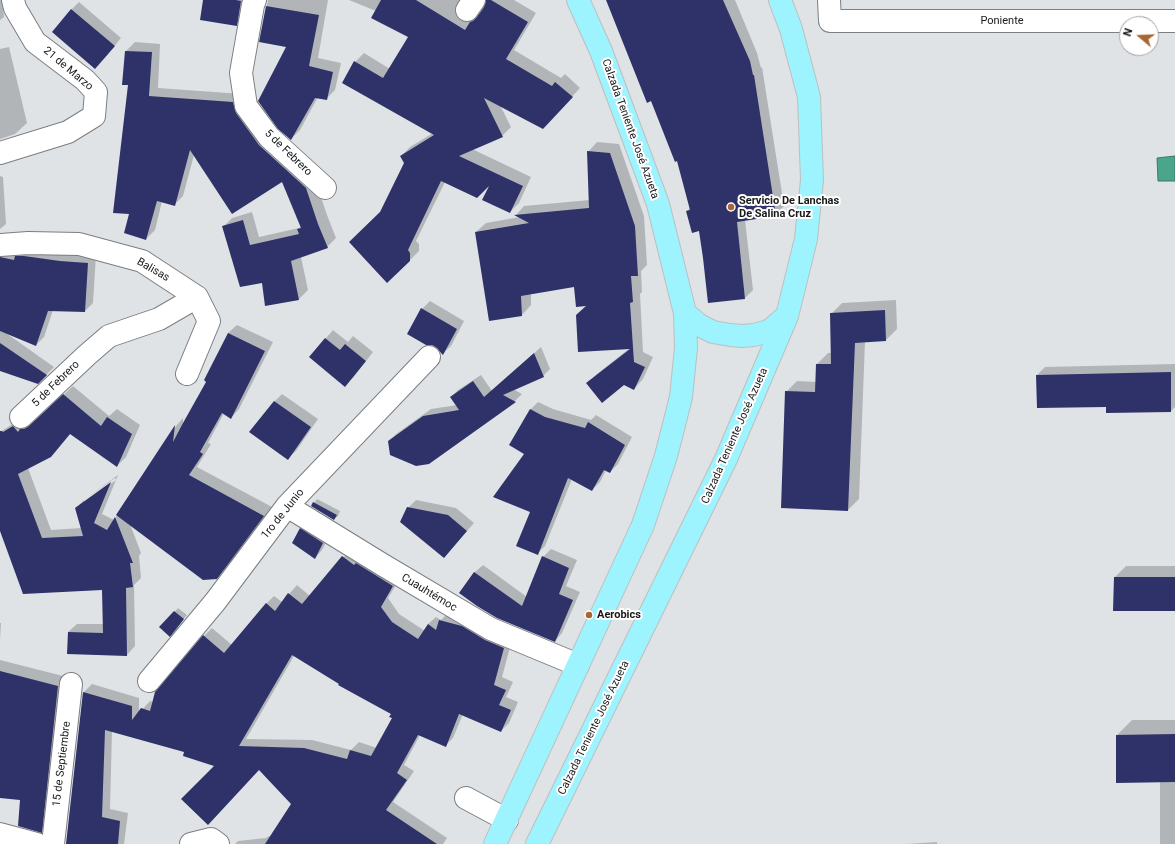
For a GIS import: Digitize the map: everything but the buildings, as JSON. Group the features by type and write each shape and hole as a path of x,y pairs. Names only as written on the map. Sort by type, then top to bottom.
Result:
{"main road":[{"name":"Calzada Teniente José Azueta","path":"495,844 643,525 666,456 681,397 686,348 685,313 658,204 601,51 578,0"},
{"name":"Calzada Teniente José Azueta","path":"536,844 726,459 788,316 806,239 812,180 808,97 792,29 780,0"},
{"path":"685,313 699,325 713,332 742,336 754,335 769,331 788,316"}],"street":[{"name":"21 de Marzo","path":"0,152 68,132 94,116 96,92 85,80 35,42 15,8 13,0"},
{"name":"5 de Febrero","path":"255,0 241,73 246,106 269,137 324,188"},
{"name":"Poniente","path":"828,0 830,21 1175,21"},
{"name":"Balisas","path":"0,245 28,243 79,244 142,261 197,297"},
{"name":"5 de Febrero","path":"21,417 109,336 159,319 197,297"},
{"path":"187,374 208,321 197,297"},
{"name":"1ro de Junio","path":"149,681 215,602 287,506 429,357"},
{"name":"Cuauhtémoc","path":"287,506 491,630 578,665"},
{"name":"15 de Septiembre","path":"53,844 71,684"},
{"path":"466,798 506,820"},
{"path":"0,834 37,844"},
{"path":"191,844 211,839 218,844"}],"shaded area":[{"path":"1175,156 1175,181 1158,181 1157,158"}],"place":[{"name":"Servicio De Lanchas De Salina Cruz","path":"731,207"},
{"name":"Aerobics","path":"589,615"}]}
